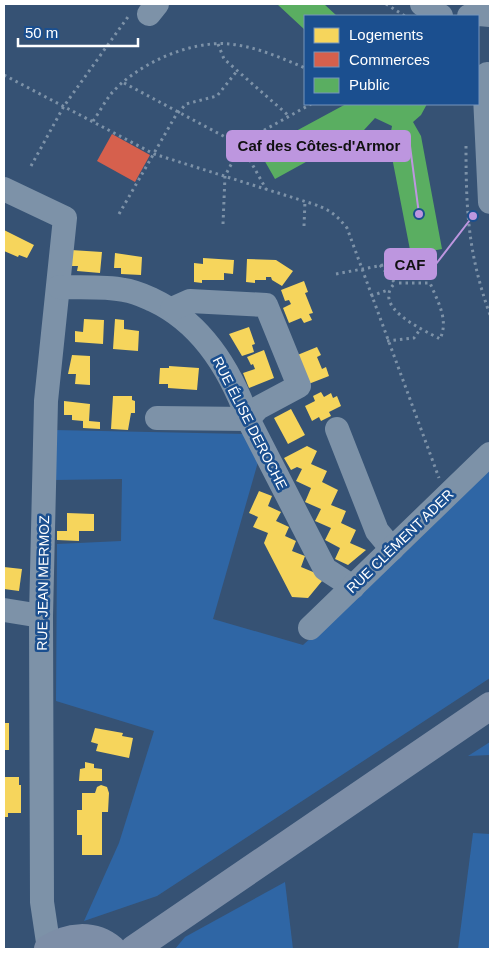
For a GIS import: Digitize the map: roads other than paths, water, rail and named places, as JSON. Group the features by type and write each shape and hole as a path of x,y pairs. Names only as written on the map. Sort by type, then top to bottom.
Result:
{"main road":[{"path":"134,949 490,706"},
{"path":"49,949 63,940 80,938 96,940 112,949"}],"street":[{"path":"422,4 439,15"},
{"path":"474,15 490,16"},
{"path":"485,74 490,202"},
{"name":"RUE JEAN MERMOZ","path":"4,189 65,218 46,401 42,616 42,902 49,949"},
{"name":"RUE ÉLISE DEROCHE","path":"59,287 125,290 172,309 197,330 217,354 325,569 352,587"},
{"path":"157,418 248,419 258,408 299,386 266,305 190,301 172,309"},
{"path":"337,430 377,531 392,550"},
{"name":"RUE CLÉMENT ADER","path":"310,628 490,454"},
{"path":"4,610 42,616"}],"place":[{"name":"Caf des Côtes-d'Armor","path":"419,214"},
{"name":"CAF","path":"473,216"}]}
